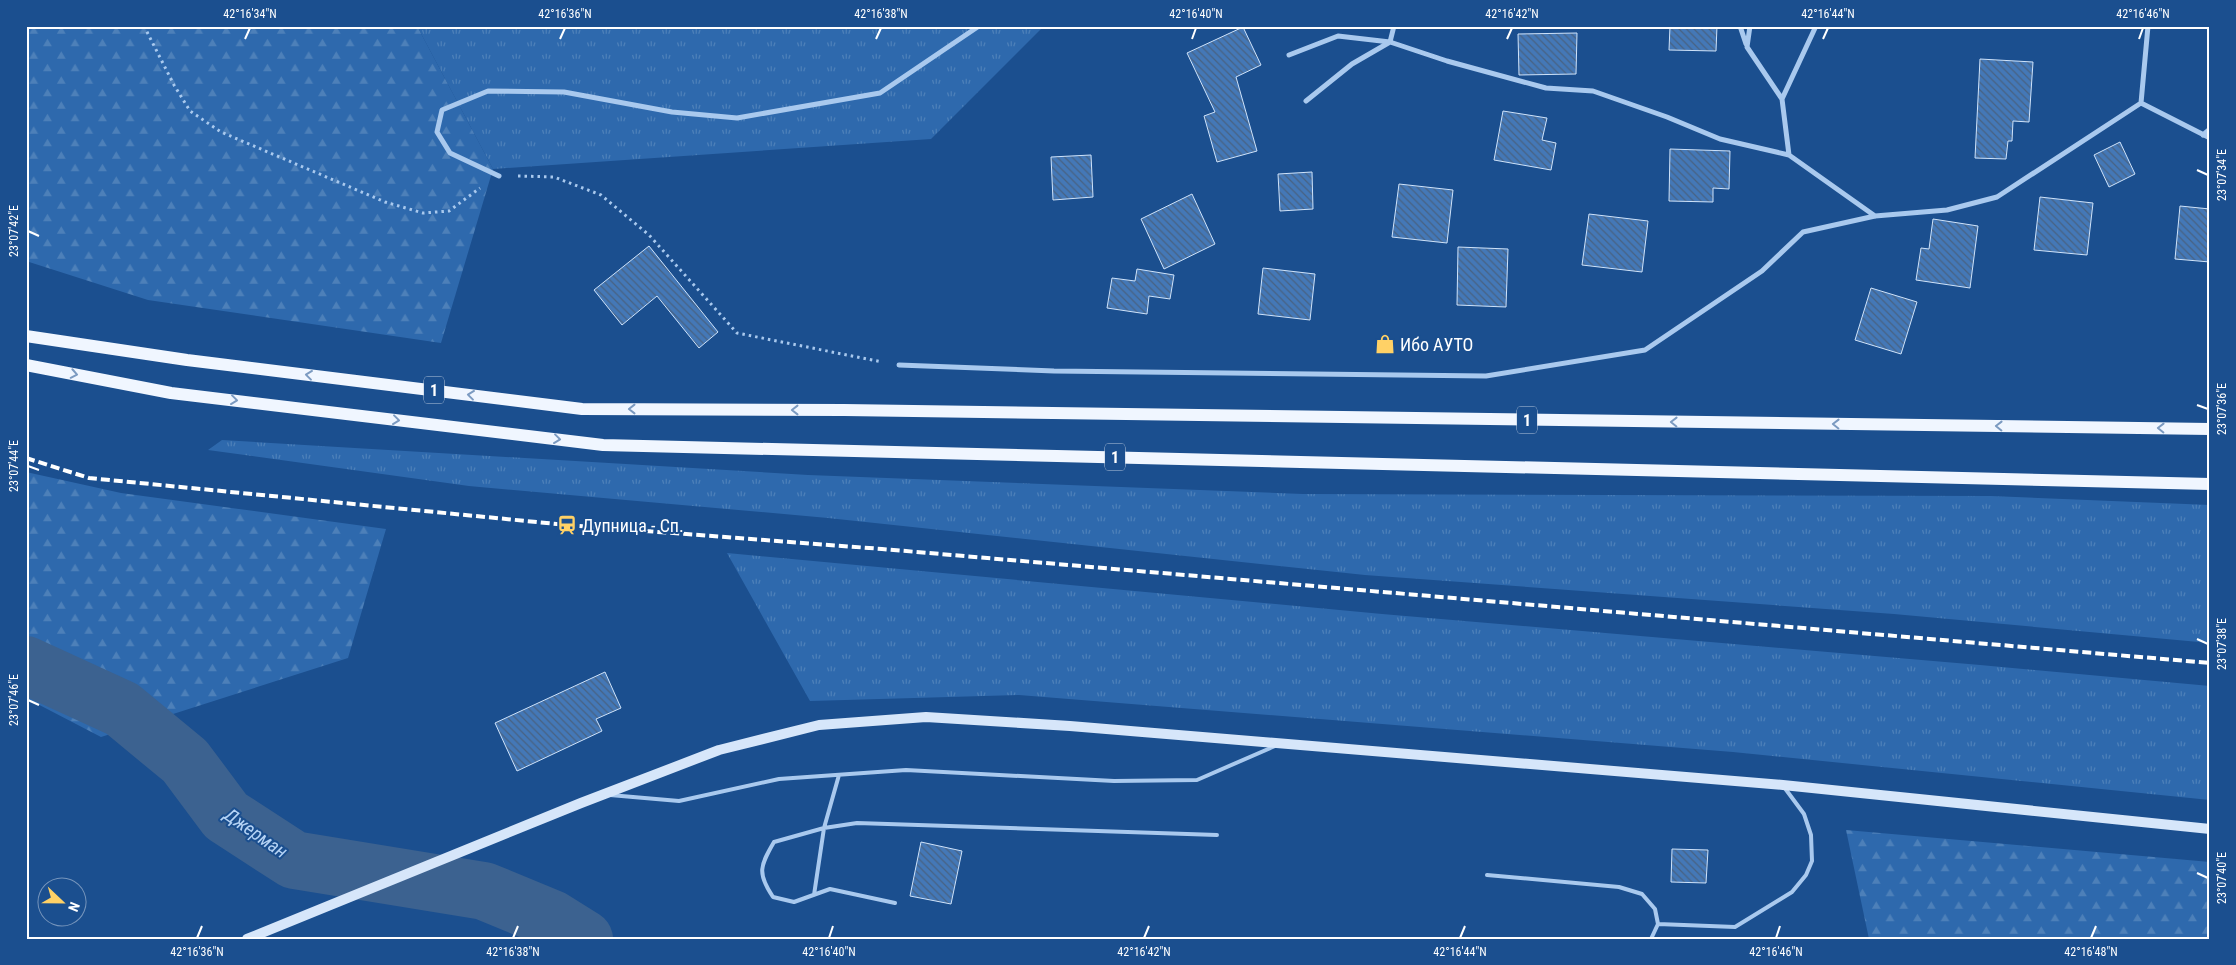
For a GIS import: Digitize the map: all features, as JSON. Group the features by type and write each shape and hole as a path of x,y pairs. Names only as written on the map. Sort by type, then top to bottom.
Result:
{"main road":[{"name":"1","path":"26,336 187,360 582,409 844,410 2210,429"},
{"name":"1","path":"26,365 171,393 604,445 2210,484"},
{"path":"247,939 581,802 719,750 820,724 926,717 1282,743 1783,785 2210,829"}],"street":[{"path":"499,176 450,153 437,132 442,110 488,91 564,92 672,112 737,118 880,94 979,26"},
{"path":"1306,101 1352,64 1390,42 1394,26"},
{"path":"1740,26 1746,47 1782,100 1789,155"},
{"path":"1746,47 1750,26"},
{"path":"1782,100 1816,26"},
{"path":"2141,102 2148,26"},
{"path":"1289,55 1338,36 1390,42 1447,61 1546,88 1592,91 1667,117 1720,139 1789,155 1875,216"},
{"path":"2141,102 2210,138"},
{"path":"899,365 1054,371 1486,376 1644,350 1762,271 1803,232 1875,216 1947,210 1997,197 2141,102"},
{"path":"2203,135 2210,128"}],"lane":[{"path":"603,794 679,801 779,779 906,770 1114,781 1198,780 1282,743"},
{"path":"814,895 824,828 839,775"},
{"path":"1658,924 1735,927 1792,892 1806,875 1812,861 1811,835 1804,814 1783,785"},
{"path":"895,903 830,889 794,902 773,897 762,880 764,860 774,842 824,828 856,823 1217,835"},
{"path":"1487,875 1619,886 1642,894 1654,909 1658,924 1651,939"}],"path":[{"path":"144,26 174,85 190,111 222,132 385,202 423,213 449,211 499,176 554,177 601,195 649,236 737,333 899,365"}],"green space":[{"path":"26,26 417,26 493,169 441,343 148,300 26,261"},
{"path":"417,26 1044,26 931,139 493,169"},
{"path":"222,440 808,475 1303,494 1991,496 2210,505 2210,643 1894,614 1365,575 828,518 469,486 208,450"},
{"path":"26,472 121,493 386,529 348,658 101,737 26,698"},
{"path":"727,553 1382,614 2210,686 2210,800 1733,752 1019,695 810,701"},
{"path":"1846,830 2210,862 2210,939 1869,939"}],"building":[{"path":"1670,26 1717,26 1716,51 1669,50"},
{"path":"1243,27 1261,65 1236,77 1257,151 1217,162 1204,116 1215,112 1187,53"},
{"path":"1577,33 1576,74 1519,75 1518,34"},
{"path":"1980,59 2033,62 2029,122 2013,121 2012,141 2008,141 2006,159 1975,158"},
{"path":"1503,111 1547,118 1542,140 1556,143 1551,170 1494,160"},
{"path":"2120,142 2135,174 2109,187 2094,155"},
{"path":"1670,149 1730,151 1729,189 1713,188 1713,202 1669,201"},
{"path":"1091,155 1093,197 1053,200 1051,157"},
{"path":"1312,172 1313,209 1280,211 1278,174"},
{"path":"1399,184 1453,190 1447,243 1392,237"},
{"path":"1192,194 1215,244 1164,269 1141,219"},
{"path":"2040,197 2093,203 2087,255 2034,250"},
{"path":"2180,206 2210,209 2210,262 2175,259"},
{"path":"1589,214 1648,221 1642,272 1582,265"},
{"path":"1933,219 1978,226 1970,288 1916,280 1921,248 1929,249"},
{"path":"649,246 718,332 699,348 657,296 622,325 594,290"},
{"path":"1458,247 1508,249 1506,307 1457,305"},
{"path":"1263,268 1315,274 1310,320 1258,314"},
{"path":"1137,269 1174,275 1170,299 1149,296 1147,314 1107,308 1112,278 1135,281"},
{"path":"1871,288 1917,302 1901,354 1855,340"},
{"path":"605,672 621,708 596,719 602,731 517,771 495,723"},
{"path":"921,842 962,851 951,904 910,896"},
{"path":"1672,849 1708,850 1706,883 1671,882"}],"waterway":[{"name":"Джерман","path":"26,665 122,709 185,761 226,816 294,860 484,891 552,919 584,939"}],"railway":[{"path":"26,458 89,478 567,525 882,549 2210,663"}],"place":[{"name":"Ибо АУТО","path":"1385,344"},
{"name":"Дупница - Сп.","path":"567,525"}]}
